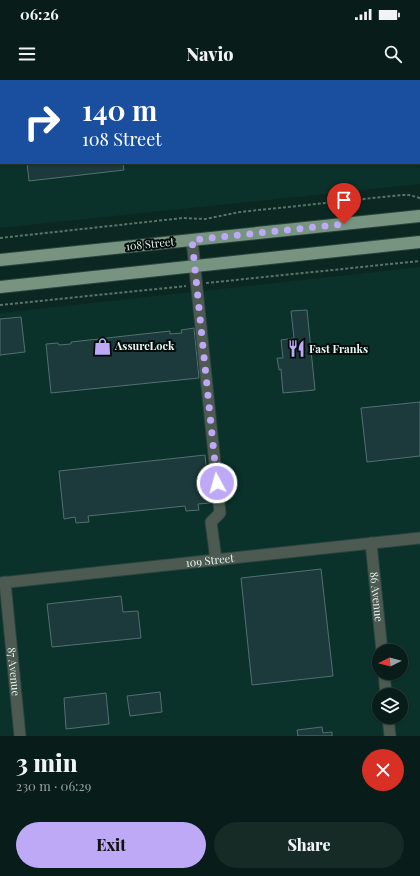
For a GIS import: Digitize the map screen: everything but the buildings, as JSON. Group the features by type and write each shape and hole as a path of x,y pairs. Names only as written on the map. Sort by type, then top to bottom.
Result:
{"main road":[{"name":"108 Street","path":"0,260 420,216"},
{"path":"0,286 420,242"}],"street":[{"path":"192,240 220,513 211,522 216,560"},
{"name":"109 Street","path":"2,583 420,538"},
{"name":"86 Avenue","path":"371,543 381,644"},
{"name":"87 Avenue","path":"2,583 20,736"},
{"path":"389,724 390,736"}],"path":[{"path":"0,238 183,218 205,219 240,212 402,195 420,198"},
{"path":"0,305 420,261"}],"shaded area":[{"path":"0,164 420,164 420,184 0,228"},
{"path":"420,267 420,736 0,736 0,313"}],"place":[{"name":"AssureLock","path":"102,346"},
{"name":"Fast Franks","path":"296,349"}],"route":[{"path":"217,483 192,240 344,224"}]}
